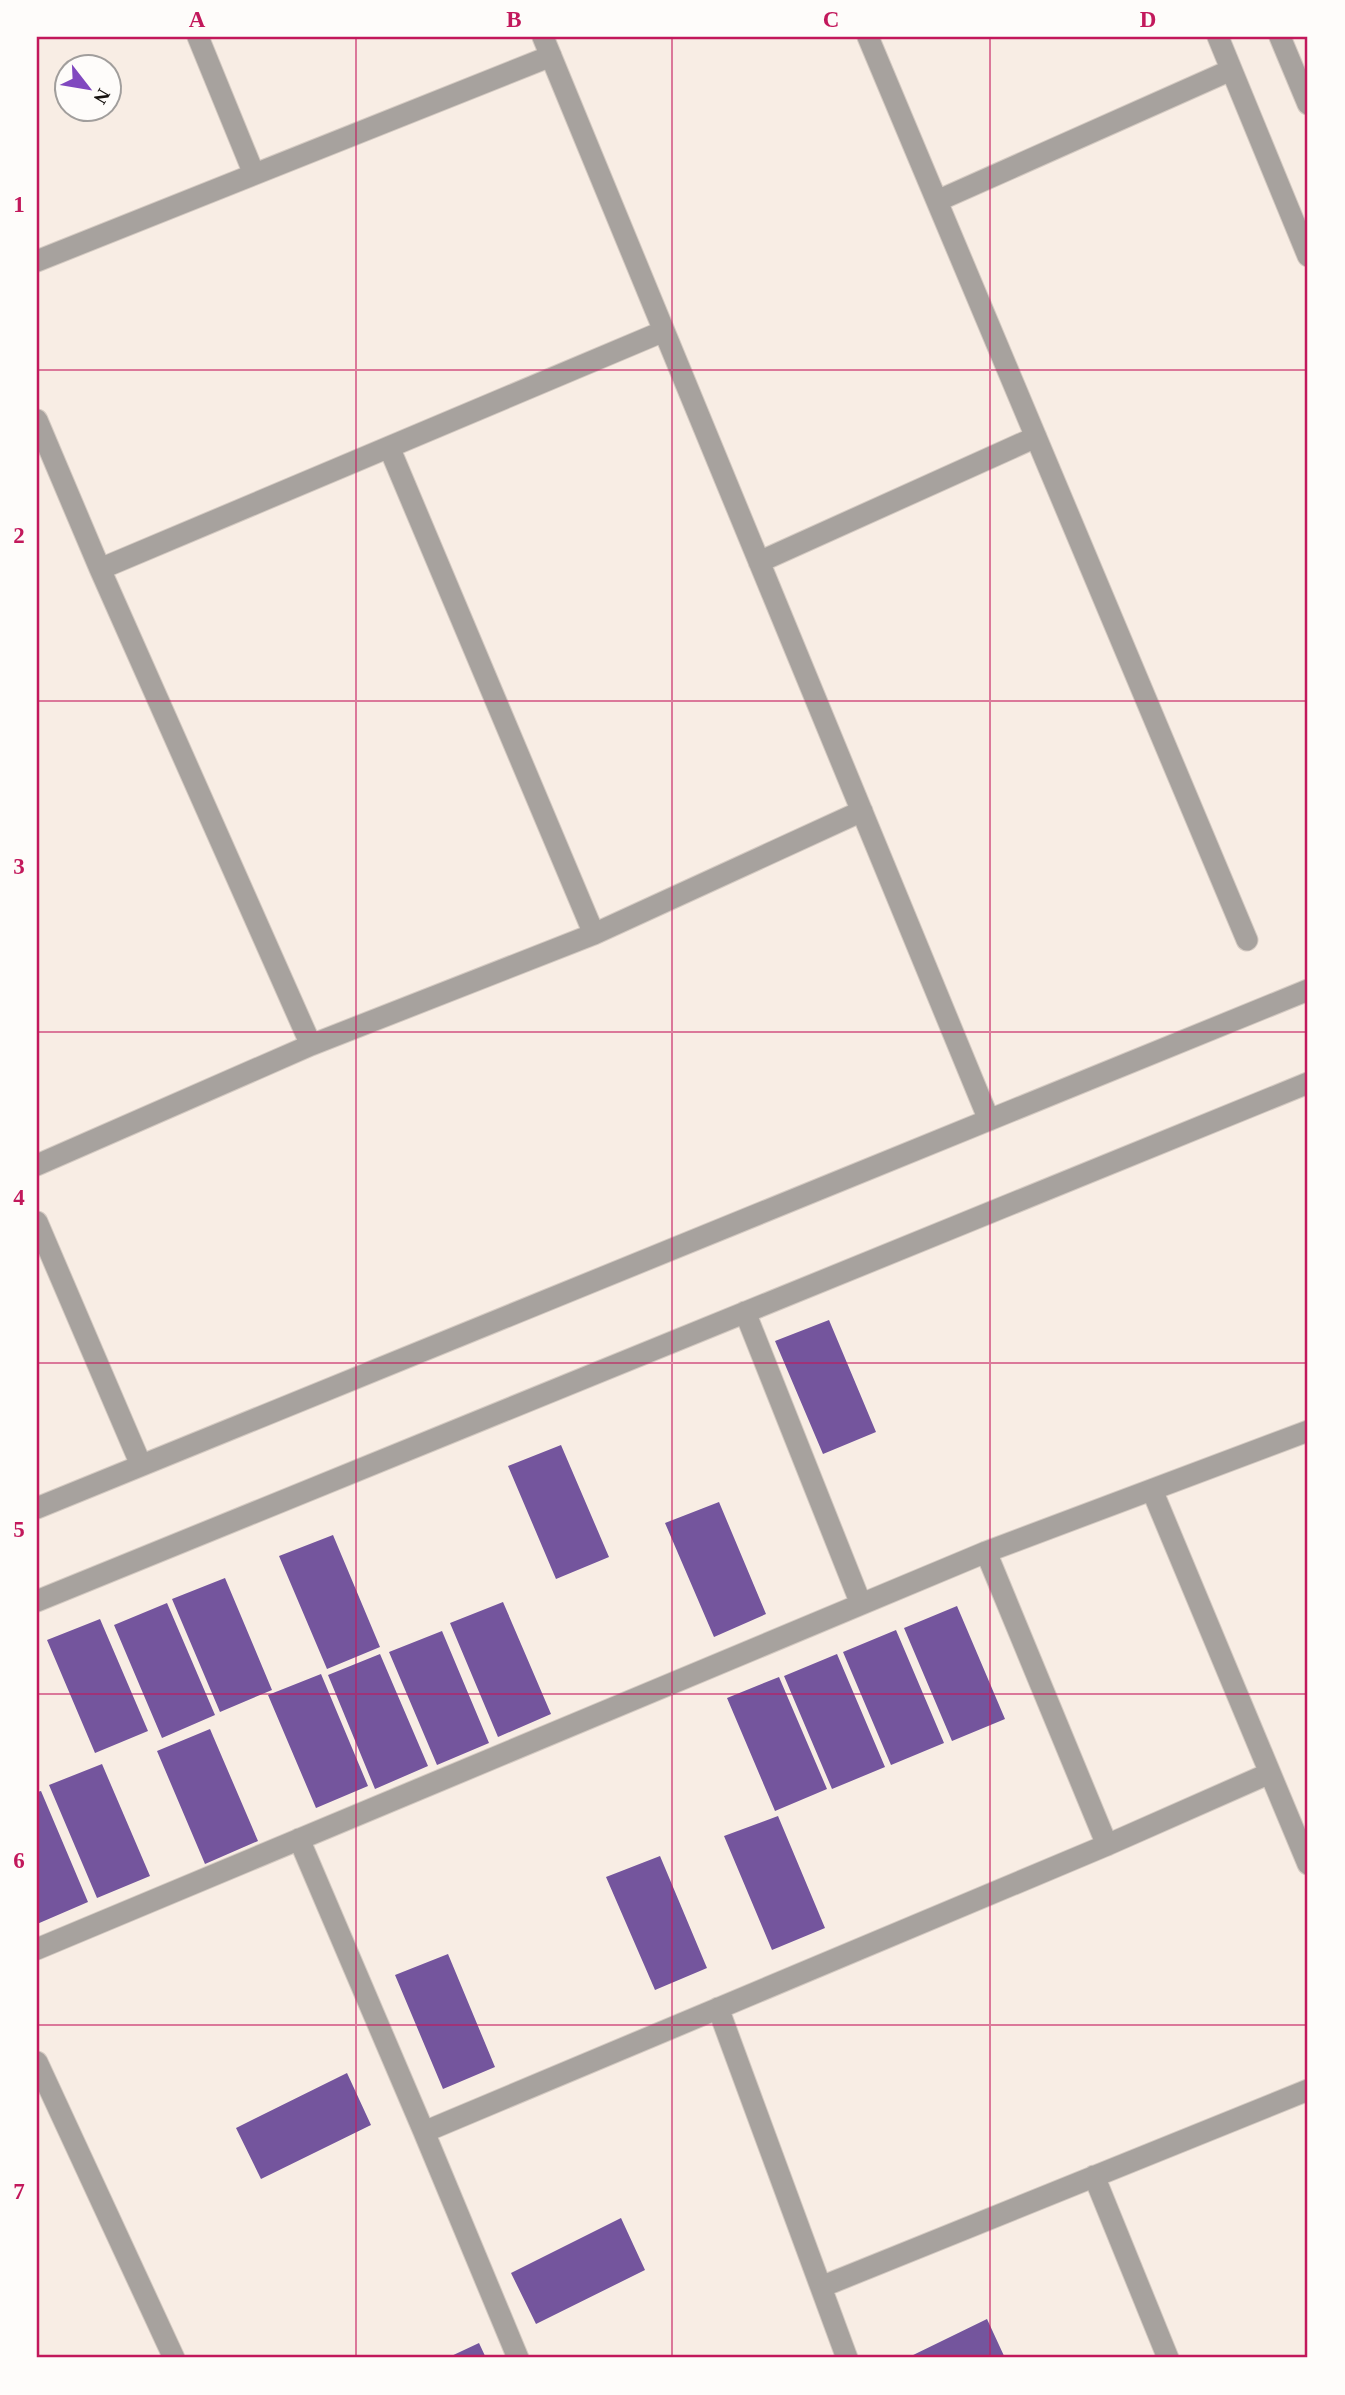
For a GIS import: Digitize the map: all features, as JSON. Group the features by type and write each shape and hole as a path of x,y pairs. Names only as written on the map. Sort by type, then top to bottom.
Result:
{"street":[{"path":"198,37 254,174"},
{"path":"868,37 1247,940"},
{"path":"1218,37 1308,256"},
{"path":"1280,37 1308,104"},
{"path":"37,261 254,174 547,46 989,1120"},
{"path":"937,201 1231,70"},
{"path":"100,569 664,331"},
{"path":"37,420 100,569 311,1045"},
{"path":"759,562 1036,437"},
{"path":"389,447 594,934"},
{"path":"37,1165 311,1045 594,934 862,811"},
{"path":"37,1508 1308,989"},
{"path":"37,1601 1308,1083"},
{"path":"37,1222 141,1465"},
{"path":"745,1312 861,1604"},
{"path":"37,1949 986,1552 1308,1431"},
{"path":"1152,1489 1308,1864"},
{"path":"986,1552 1107,1844"},
{"path":"424,2132 1270,1773"},
{"path":"299,1839 518,2358"},
{"path":"718,2008 847,2358"},
{"path":"37,2062 174,2358"},
{"path":"821,2287 1308,2090"},
{"path":"1094,2176 1168,2358"}],"building":[{"path":"829,1320 876,1432 823,1454 775,1341"},
{"path":"561,1445 609,1557 556,1579 508,1466"},
{"path":"719,1502 766,1614 714,1637 665,1523"},
{"path":"333,1535 380,1647 327,1669 279,1556"},
{"path":"225,1578 272,1690 220,1712 172,1599"},
{"path":"503,1602 551,1714 498,1737 450,1623"},
{"path":"167,1603 215,1715 162,1738 114,1625"},
{"path":"957,1606 1005,1719 952,1741 904,1628"},
{"path":"100,1619 148,1731 95,1753 47,1640"},
{"path":"896,1630 944,1743 891,1765 843,1652"},
{"path":"442,1631 489,1743 437,1765 389,1652"},
{"path":"380,1654 428,1766 375,1789 328,1675"},
{"path":"837,1654 885,1767 832,1789 784,1676"},
{"path":"321,1674 368,1786 316,1808 268,1695"},
{"path":"779,1677 827,1789 775,1811 727,1698"},
{"path":"210,1729 258,1841 205,1864 157,1751"},
{"path":"102,1764 150,1876 97,1898 49,1785"},
{"path":"41,1791 88,1902 37,1924 37,1792"},
{"path":"778,1816 825,1928 772,1950 724,1836"},
{"path":"660,1856 707,1968 655,1990 606,1877"},
{"path":"448,1954 495,2067 443,2089 395,1975"},
{"path":"347,2073 371,2125 261,2179 236,2128"},
{"path":"621,2218 645,2270 536,2324 511,2273"},
{"path":"987,2319 1005,2358 907,2358"},
{"path":"479,2343 486,2358 447,2358"}]}
